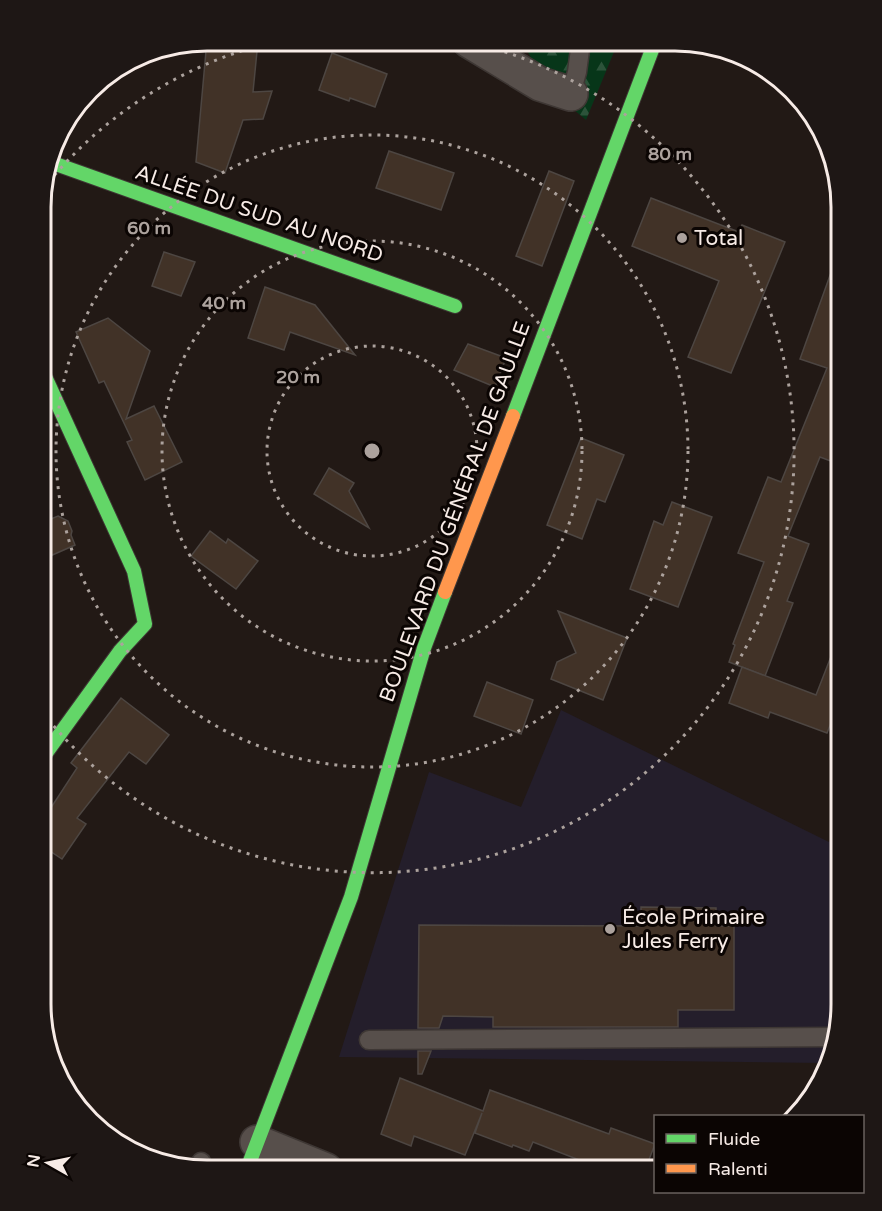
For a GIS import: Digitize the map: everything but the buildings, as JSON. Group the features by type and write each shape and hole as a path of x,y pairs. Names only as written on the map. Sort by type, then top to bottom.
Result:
{"main road":[{"name":"BOULEVARD DU GÉNÉRAL DE GAULLE","path":"252,1156 351,897 408,695 428,637 652,51"},
{"name":"ALLÉE DU SUD AU NORD","path":"57,164 455,306"},
{"path":"51,390 134,571 145,624 120,651 51,746"}],"street":[{"path":"486,51 540,84 571,94"},
{"path":"252,1156 273,1160"}],"lane":[{"path":"571,94 580,51"},
{"path":"369,1040 827,1037"}],"shaded area":[{"name":"École Primaire Jules Ferry","path":"561,710 829,842 831,837 831,1014 819,1063 339,1057 429,772 521,807"}],"green space":[{"path":"527,51 614,51 586,120 546,86"}],"traffic: fast":[{"path":"513,416 652,51"},
{"path":"57,164 455,306"},
{"path":"51,390 134,571 145,624 120,651 51,746"},
{"path":"250,1160 351,897 424,648 445,592"}],"traffic: slow":[{"path":"445,592 513,416"}],"place":[{"name":"Total","path":"682,238"},
{"name":"École Primaire Jules Ferry","path":"610,929"}]}
